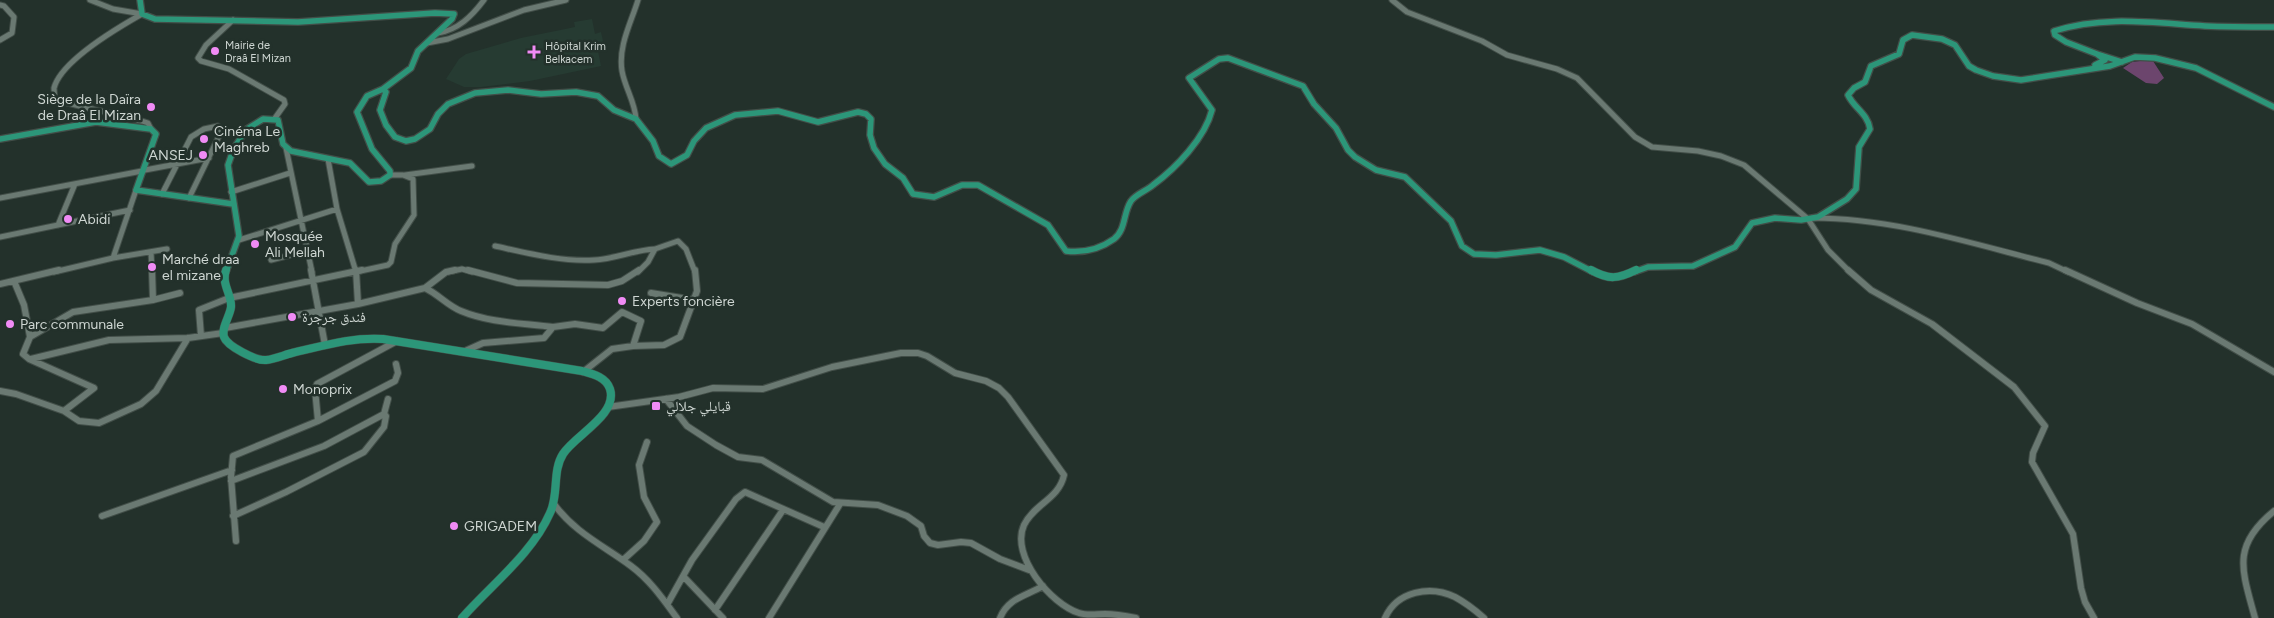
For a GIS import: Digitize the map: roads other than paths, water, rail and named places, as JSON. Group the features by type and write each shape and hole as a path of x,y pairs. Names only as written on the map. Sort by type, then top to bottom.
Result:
{"main road":[{"path":"140,0 142,14 155,19 298,22 435,13 454,14 438,33 418,51 411,68 383,89 372,92 367,96 357,112 372,149 390,171 390,175 381,181 369,182 350,163 300,154 286,148 282,139 280,123 275,118 257,121 242,134 228,164 239,240 223,279 231,312 224,331 227,343 240,351 264,360 362,338 397,341 583,372 604,379 609,385 611,398 608,407 564,451 558,468 554,504 542,528 462,618"},
{"path":"2122,62 2066,42 2055,35 2054,31 2073,25 2113,20 2207,26 2274,27"},
{"path":"383,89 386,92 380,110 386,125 395,137 406,141 423,135 430,130 438,114 448,104 475,92 508,90 542,94 566,91 587,93 598,96 614,110 636,119 653,141 659,156 671,164 687,155 694,140 706,128 735,115 778,111 818,122 861,112 868,114 872,119 870,135 874,148 885,164 903,178 913,194 934,197 962,185 978,185 1048,225 1066,251 1076,253 1092,250 1119,236 1134,198 1163,177 1206,127 1212,116 1212,110 1206,98 1192,84 1190,78 1194,73 1212,66 1219,59 1228,58 1303,86 1314,104 1336,128 1348,150 1355,157 1376,170 1405,177 1451,221 1462,246 1474,254 1540,250 1564,257 1602,276 1621,278 1638,269 1648,267 1693,266 1735,247 1748,227 1759,220 1810,219 1818,217 1847,199 1856,188 1857,153 1870,129 1870,124 1849,99 1850,91 1865,82 1870,66 1899,54 1903,40 1906,37 1934,36 1950,42 1959,50 1969,66 1994,76 2029,80 2057,72 2110,66 2130,58 2143,57 2184,64 2209,74 2274,107"},
{"path":"2080,69 2105,61 2105,59 2096,54"},
{"path":"0,139 85,122 107,122 151,129 156,134 136,190 233,204"}],"street":[{"path":"90,0 113,9 142,14"},
{"path":"438,33 454,29 475,12 484,0"},
{"path":"427,43 448,39 524,10 566,0"},
{"path":"636,119 636,109 625,85 621,60 624,42 638,0"},
{"path":"1392,0 1407,12 1482,41 1507,56 1557,69 1576,78 1635,137 1652,147 1698,151 1721,156 1744,165 1810,219 1828,250 1871,290 1946,334 1973,357 2014,387 2040,418 2044,426 2044,434 2031,456 2032,462 2073,534 2079,563 2080,588 2094,618"},
{"path":"0,5 4,6 14,17 12,33 0,40"},
{"path":"142,14 119,27 75,60 54,85 52,94 55,100 142,121 148,123 151,129"},
{"path":"233,20 206,45 198,58 200,61 229,69 284,100 285,104 275,118"},
{"path":"162,194 191,137 204,129 218,126 221,132 189,198"},
{"path":"286,148 306,251 314,281 325,345"},
{"path":"0,198 209,158"},
{"path":"328,159 337,209 356,272 358,304"},
{"path":"390,175 472,166"},
{"path":"231,192 290,174"},
{"path":"201,336 199,310 229,298 383,268 390,264 395,244 412,220 413,179 403,175"},
{"path":"58,225 75,184"},
{"path":"113,258 136,190"},
{"path":"239,240 337,209"},
{"path":"0,237 130,210"},
{"path":"1810,219 1840,218 1914,230 2049,263 2128,299 2192,324 2274,372"},
{"path":"495,246 542,256 594,260 637,250 655,249 675,241 684,246 698,285 680,337 674,343 644,348 632,346 612,350 583,372"},
{"path":"0,284 113,258 167,249"},
{"path":"29,359 43,358 109,340 188,338 320,312 425,288 446,272 462,269 517,283 608,285 620,283 634,274 653,254 655,249"},
{"path":"271,260 306,251"},
{"path":"151,252 150,268 153,283 153,300"},
{"path":"14,281 24,305 30,337"},
{"path":"425,288 432,290 453,308 461,312 492,321 553,327 574,324 604,328 622,312 641,320 632,346"},
{"path":"64,411 94,388 29,359 24,354 25,345 30,337 73,312 124,306 180,292"},
{"path":"651,293 694,300"},
{"path":"463,352 470,346 490,340 535,340 544,338 553,327"},
{"path":"0,391 9,391 48,408 64,411 79,421 99,423 141,404 156,391 188,338"},
{"path":"318,421 315,389 317,384 397,341"},
{"path":"608,407 666,399 712,388 764,390 832,367 901,353 918,353 926,356 955,373 986,381 999,388 1008,397 1028,428 1064,475 1063,485 1055,496 1032,514 1023,528 1021,540 1024,559 1030,570 1044,586 1070,608 1081,614 1112,614 1136,618"},
{"path":"236,541 231,481 233,456 318,421 395,381 398,373 396,364"},
{"path":"233,516 286,492 364,452 384,427 386,416 384,408 388,399"},
{"path":"666,399 687,426 716,446 738,457 762,460 783,471 815,493 840,504 862,503 878,505 907,516 921,526 924,536 930,543 938,545 961,542 971,543 1000,559 1030,570"},
{"path":"231,481 324,446 384,414"},
{"path":"623,560 644,541 657,522 653,511 644,497 639,465 647,442"},
{"path":"102,516 232,470"},
{"path":"668,603 692,560 736,499 745,492 824,527"},
{"path":"554,504 562,517 573,527 632,567 668,603 677,618"},
{"path":"769,618 840,504"},
{"path":"715,610 783,510"},
{"path":"2255,618 2242,573 2248,538 2256,527 2274,511"},
{"path":"684,577 723,618"},
{"path":"1000,618 1005,605 1012,599 1036,592 1044,586"},
{"path":"1385,618 1389,607 1401,596 1434,590 1451,595 1473,608 1484,618"}],"place":[{"name":"Mairie de Draâ El Mizan","path":"215,51"},
{"name":"Hôpital Krim Belkacem","path":"534,52"},
{"name":"Siège de la Daïra de Draâ El Mizan","path":"151,107"},
{"name":"Cinéma Le Maghreb","path":"204,139"},
{"name":"ANSEJ","path":"203,155"},
{"name":"Abidi","path":"68,219"},
{"name":"Mosquée Ali Mellah","path":"255,244"},
{"name":"Marché draa el mizane","path":"152,267"},
{"name":"Experts foncière","path":"622,301"},
{"name":"فندق جرجرة","path":"292,317"},
{"name":"Parc communale","path":"10,324"},
{"name":"Monoprix","path":"283,389"},
{"name":"قبايلي جلالي","path":"656,406"},
{"name":"GRIGADEM","path":"454,526"}]}
